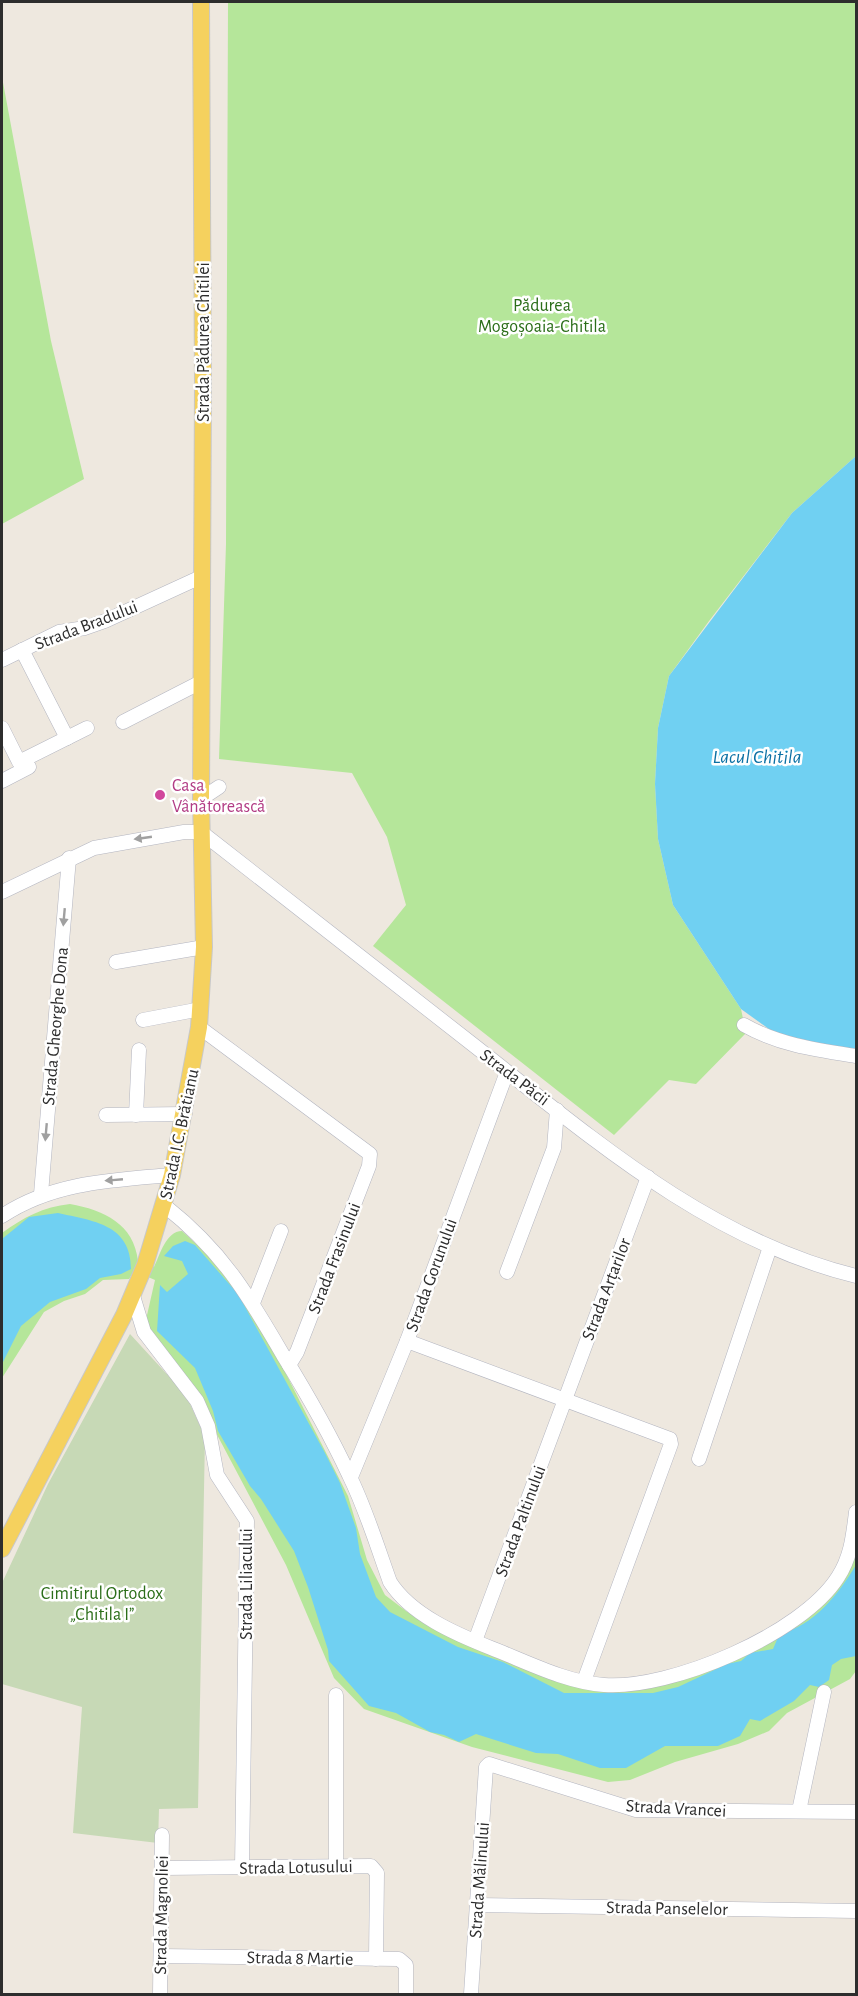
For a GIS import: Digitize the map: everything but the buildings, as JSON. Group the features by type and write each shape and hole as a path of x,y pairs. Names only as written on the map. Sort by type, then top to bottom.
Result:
{"main road":[{"name":"Strada Pădurea Chitilei","path":"201,2 203,576 201,682"},
{"name":"Strada I.C. Brătianu","path":"2,1549 133,1296 165,1206 185,1114 200,1027 204,947 201,682"}],"street":[{"name":"Strada Bradului","path":"2,660 59,632 85,628 105,621 203,576"},
{"path":"22,650 67,738"},
{"path":"123,722 201,682"},
{"path":"2,729 19,762 87,728"},
{"path":"2,781 29,767"},
{"path":"201,799 219,787"},
{"path":"2,892 94,848 120,842 201,832"},
{"name":"Strada Păcii","path":"201,832 557,1110 689,1207 770,1247 826,1268 856,1276"},
{"name":"Strada Gheorghe Dona","path":"41,1194 69,858"},
{"path":"116,962 204,947"},
{"path":"143,1020 201,1008"},
{"path":"744,1025 759,1033 805,1048 856,1056"},
{"name":"Strada Frasinului","path":"200,1027 367,1149 370,1154 369,1166 306,1332 289,1365"},
{"path":"136,1115 139,1050"},
{"name":"Strada Gorunului","path":"351,1477 407,1341 507,1071"},
{"path":"507,1272 554,1148 557,1110"},
{"path":"106,1115 185,1114"},
{"path":"2,1216 41,1194 99,1181 172,1175"},
{"name":"Strada Arțarilor","path":"564,1400 648,1177"},
{"path":"165,1206 194,1229 221,1257 252,1303 351,1477 390,1582 399,1595 408,1604 475,1641 559,1674 584,1681 621,1685 654,1681 689,1672 745,1647 802,1613 821,1598 845,1565 853,1539 856,1512"},
{"path":"252,1303 281,1231"},
{"path":"699,1459 770,1247"},
{"name":"Strada Liliacului","path":"133,1296 144,1332 197,1401 208,1426 217,1475 247,1521 242,1869"},
{"path":"407,1341 667,1436 671,1444 584,1681"},
{"name":"Strada Paltinului","path":"475,1641 564,1400"},
{"path":"799,1811 824,1692"},
{"path":"336,1695 336,1867"},
{"name":"Strada Vrancei","path":"488,1765 493,1763 636,1810 856,1812"},
{"name":"Strada Mălinului","path":"471,1995 488,1765"},
{"name":"Strada Magnoliei","path":"160,1995 162,1835"},
{"name":"Strada Lotusului","path":"163,1868 368,1866 376,1870 376,1959"},
{"name":"Strada Panselelor","path":"477,1905 856,1911"},
{"name":"Strada 8 Martie","path":"161,1956 399,1959 406,1963 406,1995"}],"green space":[{"name":"Pădurea Mogoșoaia-Chitila","path":"228,2 856,2 856,456 792,513 709,621 669,676 658,728 655,784 658,839 673,905 741,1009 746,1033 696,1084 669,1080 614,1135 373,946 406,905 387,837 352,773 219,759 226,544"},
{"path":"2,77 51,341 84,479 2,524"},
{"path":"70,1204 94,1210 124,1228 135,1248 138,1261 154,1267 168,1239 176,1232 182,1231 217,1263 248,1307 281,1364 348,1496 367,1560 385,1595 406,1611 462,1640 565,1681 646,1686 734,1651 796,1616 844,1569 856,1509 856,1671 850,1679 787,1713 769,1731 738,1744 675,1762 630,1780 608,1782 472,1747 364,1709 334,1678 286,1565 214,1429 145,1324 155,1280 134,1271 129,1279 103,1280 85,1294 64,1301 44,1312 2,1378 2,1233 34,1214"},
{"name":"Cimitirul Ortodox „Chitila I”","path":"130,1334 186,1395 205,1437 198,1808 159,1809 158,1843 73,1833 82,1707 2,1684 2,1583 48,1484"}],"water":[{"name":"Lacul Chitila","path":"856,456 856,1051 800,1041 773,1032 741,1009 673,905 658,839 655,784 658,728 669,676 792,513"},
{"path":"58,1213 108,1227 125,1242 131,1269 121,1274 100,1278 86,1289 50,1302 21,1326 2,1364 2,1239 29,1217"},
{"path":"185,1241 195,1245 238,1294 340,1483 356,1528 360,1554 376,1597 390,1612 458,1647 503,1662 564,1693 653,1693 678,1687 727,1664 741,1661 750,1653 773,1649 779,1635 804,1624 824,1608 856,1565 856,1656 841,1659 832,1665 829,1680 819,1687 810,1685 794,1701 760,1721 750,1719 740,1736 718,1746 665,1746 626,1768 600,1768 558,1754 536,1753 476,1734 459,1742 430,1732 396,1713 369,1706 329,1661 328,1650 308,1587 294,1551 261,1499 250,1486 218,1431 213,1411 195,1368 157,1331 160,1285 167,1292 188,1274 182,1261 164,1256 173,1246"}],"place":[{"name":"Casa Vânătorească","path":"160,795"}]}
